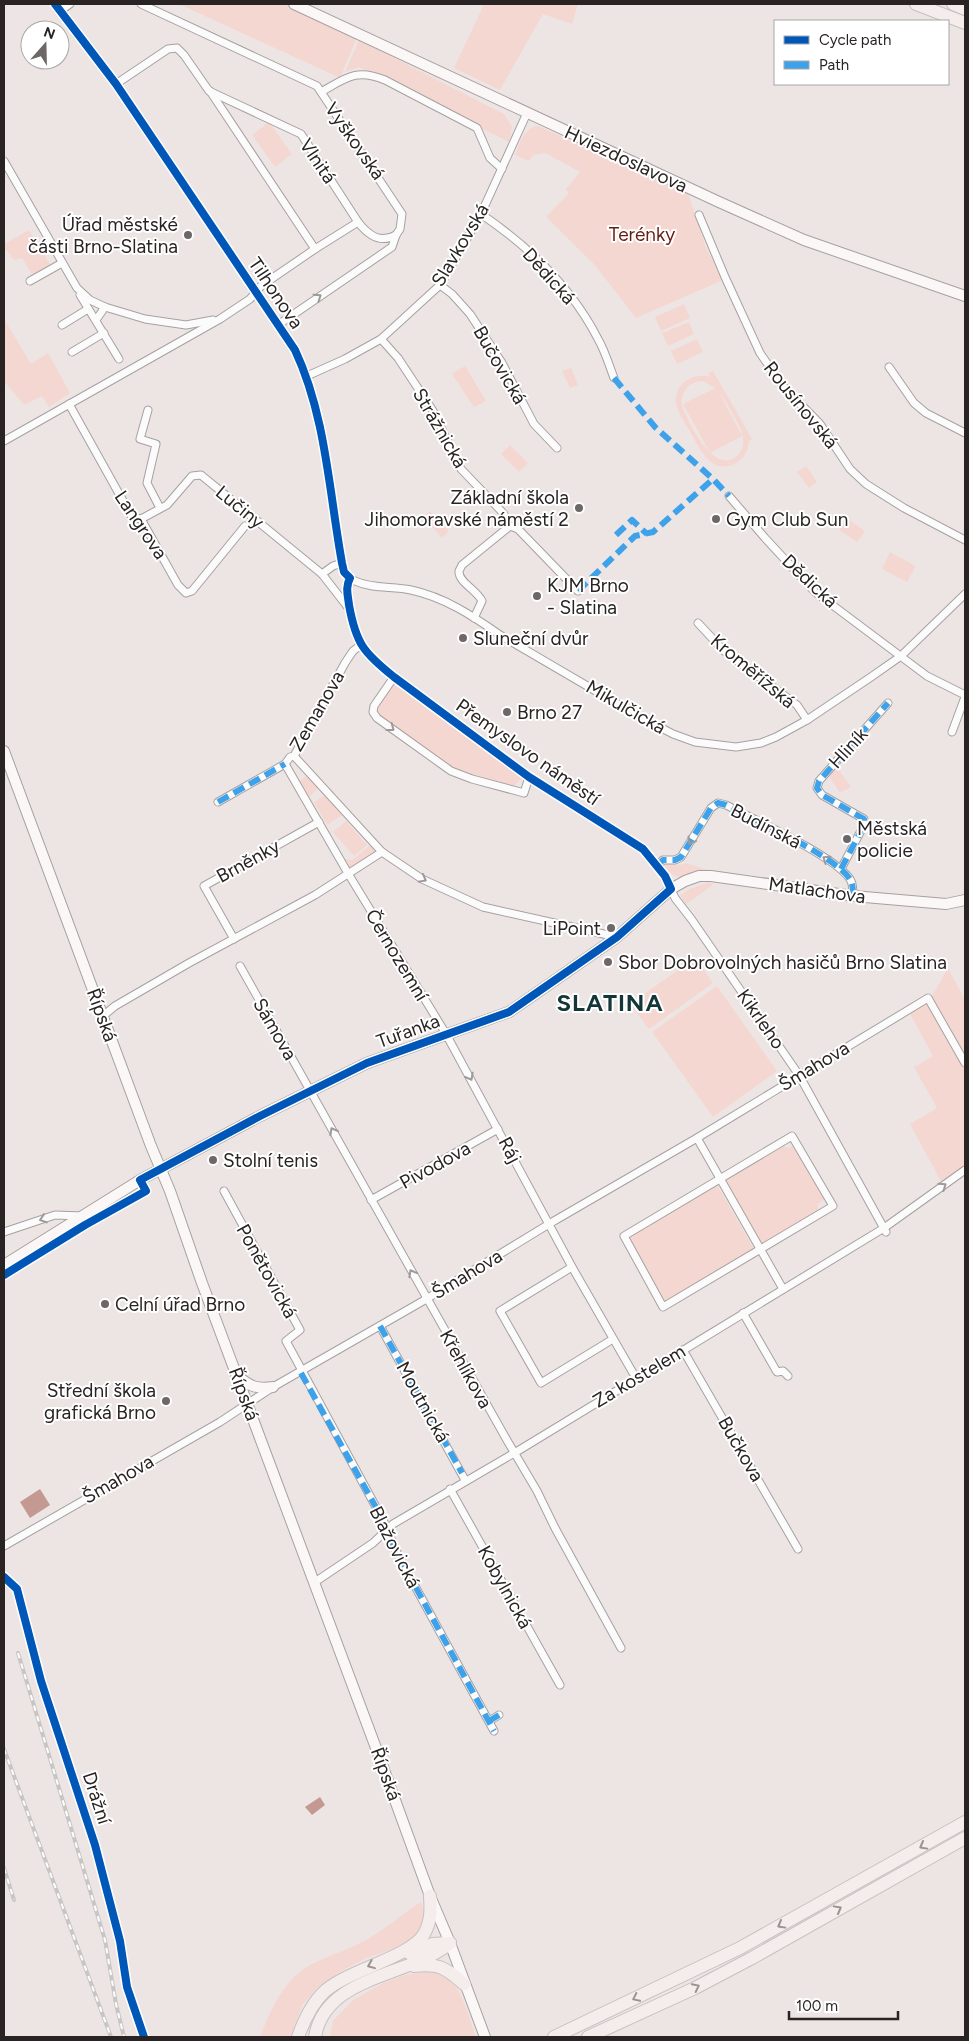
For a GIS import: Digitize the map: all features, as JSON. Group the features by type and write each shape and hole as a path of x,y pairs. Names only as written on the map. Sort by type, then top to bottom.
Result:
{"highway":[{"path":"916,4 965,23"},
{"path":"953,4 965,9"},
{"path":"554,2037 740,1948 965,1822"},
{"path":"588,2037 696,1988 965,1838"},
{"path":"392,1957 414,1945 423,1936 430,1916 430,1896"},
{"path":"298,2037 310,2009 324,1992 352,1974 392,1957 432,1944 450,1943"},
{"path":"315,2037 322,2016 338,1998 361,1984 435,1954 450,1943"},
{"path":"407,1966 430,1964 438,1966 464,1984"}],"street":[{"name":"Tilhonova","path":"54,4 116,84 295,350 307,376 318,418 342,563 344,572 350,578"},
{"path":"60,11 70,4"},
{"name":"Vyškovská","path":"141,4 316,86 399,206 403,221 392,247 278,325"},
{"name":"Hviezdoslavova","path":"294,4 804,240 965,296"},
{"path":"116,84 168,49 177,48 209,91 315,248"},
{"path":"321,92 345,79 361,74 370,74 378,77 477,128 490,158 502,169"},
{"name":"Vlnitá","path":"209,91 301,134 358,222 369,234 384,240 396,235"},
{"name":"Slavkovská","path":"307,376 345,359 381,339 440,285 481,214 527,113"},
{"path":"4,161 88,308 120,358"},
{"name":"Dědická","path":"481,214 528,250 571,298 598,338 614,378"},
{"name":"Rousínovská","path":"699,215 760,353 782,385 820,424 850,469 866,484 904,508 965,540"},
{"path":"4,441 220,319 256,293 261,286 315,248 358,222"},
{"path":"30,281 62,263"},
{"name":"Bučovická","path":"440,285 452,294 470,314 502,363 534,424 557,448"},
{"path":"77,288 90,300 105,307 145,319 186,325 220,319"},
{"path":"96,320 105,307"},
{"path":"62,325 88,308"},
{"path":"72,352 104,333"},
{"name":"Strážnická","path":"381,339 398,358 433,411 461,469 504,514"},
{"path":"889,367 914,403 926,413 965,433"},
{"name":"Langrova","path":"68,404 132,517 141,519 178,585 186,592 192,591 246,526"},
{"path":"148,410 140,439 156,444 147,483 160,508"},
{"name":"Lučiny","path":"141,519 167,505 192,476 201,475 322,574 350,610"},
{"name":"Dědická","path":"730,496 815,592 901,656"},
{"path":"474,618 482,601 479,595 460,576 459,570 469,559 510,526 518,529 578,591"},
{"path":"322,574 333,566 342,563"},
{"path":"350,578 346,588 350,610 361,645"},
{"name":"Mikulčická","path":"350,578 364,584 400,588 438,599 474,618 642,718 673,734 695,742 736,747 761,742 806,720 901,656 965,594"},
{"name":"Kroměřížská","path":"698,623 724,651 797,705 806,720"},
{"name":"Přemyslovo náměstí","path":"361,645 371,658 394,677 530,778 640,847 665,876 671,890"},
{"name":"Zemanova","path":"218,802 285,764 294,756 349,657 361,645"},
{"path":"901,656 927,676 965,696 952,732"},
{"name":"Přemyslovo náměstí","path":"394,677 374,706 373,712 377,718 405,739 451,771 472,779 524,793 530,778"},
{"name":"Hliník","path":"841,869 864,825 864,819 822,795 817,788 818,780 888,703"},
{"name":"Řípská","path":"4,751 315,1582 430,1896 450,1943 485,2037"},
{"path":"294,756 382,852 422,879 483,907 617,937"},
{"name":"Černozemní","path":"285,764 349,875 446,1034"},
{"name":"Budínská","path":"657,866 663,860 675,860 681,857 711,808 718,803 726,805 817,852 841,869 851,881 853,896"},
{"name":"Brněnky","path":"234,939 204,886 319,822"},
{"path":"103,1016 115,1006 349,875 382,852"},
{"name":"Matlachova","path":"671,890 684,881 698,876 711,876 853,896 946,904 965,900"},
{"name":"Tuřanka","path":"4,1265 161,1169 310,1091 367,1063 509,1012 617,937 671,890"},
{"name":"Kikrleho","path":"671,890 799,1075 885,1230"},
{"name":"Sámova","path":"240,966 310,1091"},
{"name":"Šmahova","path":"4,1546 248,1405 273,1387 380,1326 697,1138 928,998 965,1064"},
{"name":"Ráj","path":"446,1034 572,1267 633,1373"},
{"name":"Křehlíkova","path":"310,1091 537,1491 555,1528 621,1648"},
{"name":"Pivodova","path":"371,1200 498,1130"},
{"path":"792,1136 833,1206 663,1307 624,1236 719,1178 792,1136"},
{"path":"697,1138 783,1289"},
{"name":"Za kostelem","path":"315,1582 373,1543 386,1529 450,1488 514,1452 783,1289 885,1230 965,1170"},
{"name":"Ponětovická","path":"224,1191 300,1330 286,1341 301,1372"},
{"path":"4,1232 55,1215 84,1216"},
{"path":"572,1267 500,1311 541,1383 613,1339"},
{"path":"743,1313 777,1372 783,1371 788,1376"},
{"name":"Moutnická","path":"380,1326 465,1480"},
{"name":"Bučkova","path":"683,1350 798,1549"},
{"name":"Blažovická","path":"301,1372 494,1731"},
{"path":"237,1375 250,1387 273,1387"},
{"name":"Kobylnická","path":"450,1488 560,1686"},
{"name":"Drážní","path":"4,1576 17,1589 40,1681 95,1845 120,1941 127,1987 144,2037"},
{"path":"489,1721 499,1716"}],"green space":[{"path":"179,4 284,4 357,37 340,78"},
{"path":"484,4 578,4 572,24 543,14 500,90 454,68"},
{"path":"359,40 504,114 512,126 509,142 359,67 345,72"},
{"path":"269,122 292,154 275,167 252,135"},
{"name":"Terénky","path":"538,126 688,193 706,248 723,280 636,318 594,264 546,217 569,193 566,189 580,172 545,153 533,155 529,161 515,155 525,133"},
{"path":"29,230 51,266 33,276 22,258 14,260 4,247 4,244"},
{"path":"684,304 690,318 661,331 655,317"},
{"path":"4,319 31,364 48,353 70,393 49,407 42,396 24,405 4,381"},
{"path":"689,322 694,334 668,346 662,333"},
{"path":"697,339 703,352 677,364 671,351"},
{"path":"465,366 486,401 474,407 452,374"},
{"path":"571,368 578,385 570,388 562,371"},
{"path":"713,371 752,439 749,441 747,451 742,459 727,466 713,463 702,452 679,413 676,403 676,396 681,385 697,376 710,377 708,374","holes":["703,381 715,388 683,404 709,452 695,433 682,406 682,396 686,388 694,383","718,390 740,427 743,438 743,444 740,452 734,458 725,460 717,458 711,453 742,436"]},
{"path":"510,445 528,463 519,472 501,454"},
{"path":"806,466 817,482 809,488 797,472"},
{"path":"430,511 449,531 442,538 423,517"},
{"path":"847,518 865,531 857,542 839,530"},
{"path":"890,552 916,566 907,582 882,569"},
{"path":"393,682 522,778 511,789 451,771 376,712"},
{"path":"836,766 851,787 840,793 828,775"},
{"path":"307,775 319,788 309,797 300,781"},
{"path":"325,795 343,815 327,825 314,802"},
{"path":"346,821 367,845 354,856 333,832"},
{"path":"372,844 378,851 353,872 345,859 352,860"},
{"path":"667,863 680,865 686,863 708,870 679,877 669,872 664,866"},
{"path":"709,882 713,885 686,904 680,895"},
{"path":"695,958 713,983 649,1029 630,1004"},
{"path":"948,968 965,1000 965,1174 944,1187 910,1124 937,1108 914,1067 933,1056 909,1012 931,998"},
{"path":"717,986 777,1071 713,1117 652,1032"},
{"path":"797,1143 827,1198 818,1204 818,1214 763,1246 724,1178 780,1145 789,1148"},
{"path":"713,1185 717,1185 754,1249 663,1303 627,1239 628,1236"},
{"path":"421,1902 427,1919 424,1927 407,1944 367,1958 341,1971 317,1988 303,2004 290,2037 260,2037 274,2006 286,1986 302,1970 368,1939"},
{"path":"431,1971 446,1977 457,1989 465,2004 476,2037 330,2037 333,2021 353,2000 383,1983 405,1975"}],"shaded area":[{"path":"40,1489 50,1505 30,1518 20,1502"},
{"path":"320,1797 325,1805 312,1815 305,1807"}],"railway":[{"path":"18,1653 105,1940 116,2004 124,2037"},
{"path":"4,1749 111,2037"},
{"path":"4,1868 14,1900"}],"marked path":[{"path":"614,378 655,427 713,479 729,496"},
{"path":"578,591 635,536 653,532 713,479"},
{"path":"616,535 632,520 647,534"},
{"path":"841,869 864,825 864,819 822,795 817,788 819,781 888,703"},
{"path":"218,802 285,764"},
{"path":"657,866 663,860 675,860 681,857 711,808 718,803 726,805 774,829 831,862 844,872 851,881 853,896"},
{"path":"380,1326 462,1473"},
{"path":"301,1373 383,1520"},
{"path":"390,1540 494,1731"},
{"path":"489,1721 499,1715"}],"cycle path":[{"path":"4,1275 85,1225 146,1191 140,1180 260,1116 367,1063 509,1012 617,937 671,889 665,876 643,849 529,777 394,677 375,661 363,647 358,639 349,605 347,588 350,578 344,572 342,563 325,455 314,401 295,350 116,84 55,4"},
{"path":"4,1577 17,1589 41,1681 95,1845 120,1941 127,1987 144,2037"}],"place":[{"name":"Úřad městské části Brno-Slatina","path":"188,235"},
{"name":"Základní škola Jihomoravské náměstí 2","path":"579,508"},
{"name":"Gym Club Sun","path":"716,519"},
{"name":"KJM Brno - Slatina","path":"537,596"},
{"name":"Sluneční dvůr","path":"463,638"},
{"name":"Brno 27","path":"507,712"},
{"name":"Městská policie","path":"847,839"},
{"name":"LiPoint","path":"611,928"},
{"name":"Sbor Dobrovolných hasičů Brno Slatina","path":"608,962"},
{"name":"Stolní tenis","path":"213,1160"},
{"name":"Celní úřad Brno","path":"105,1304"},
{"name":"Střední škola grafická Brno","path":"166,1401"}],"district":[{"name":"SLATINA","path":"610,1002"}]}
